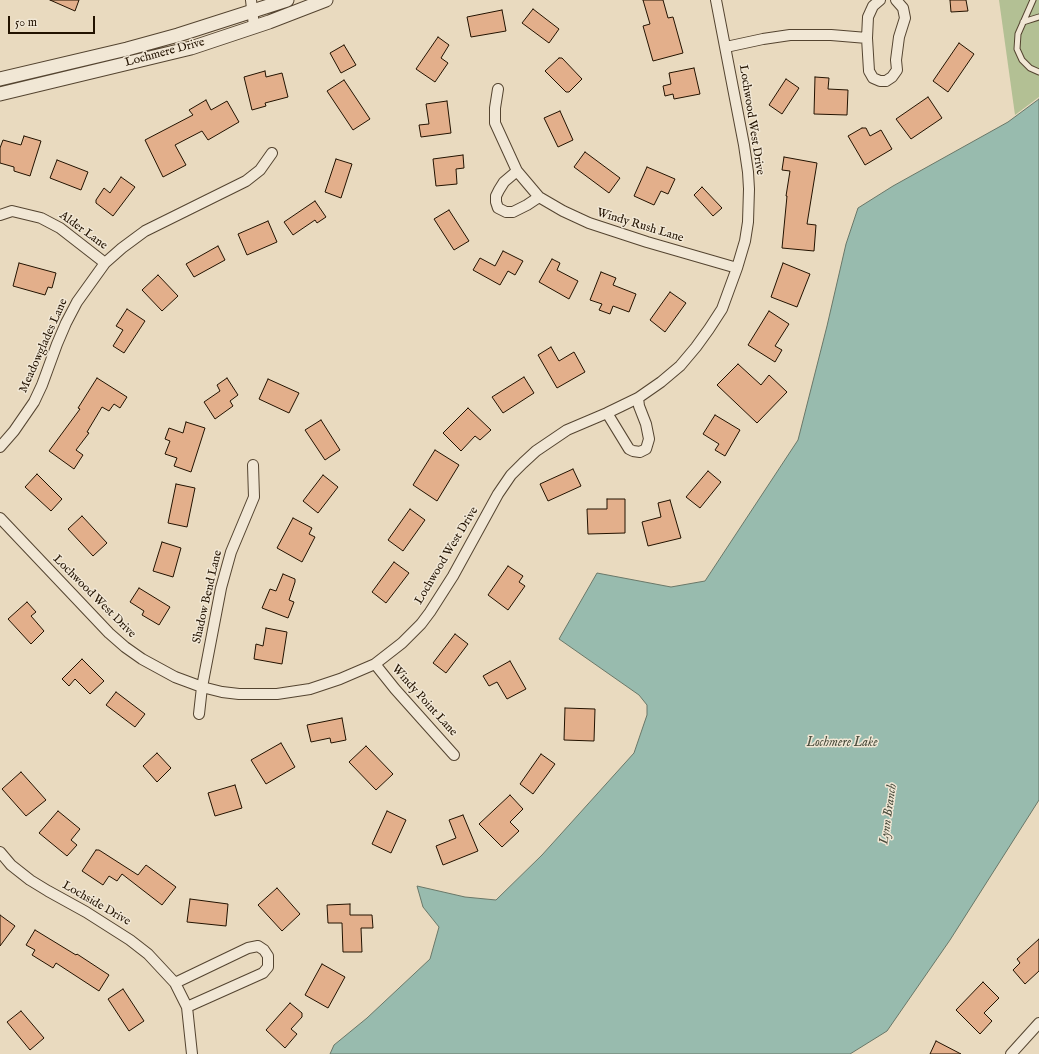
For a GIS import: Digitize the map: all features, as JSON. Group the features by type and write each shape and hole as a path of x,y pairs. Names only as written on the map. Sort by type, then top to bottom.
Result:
{"street":[{"name":"Lochmere Drive","path":"0,79 127,49 178,35 251,6 287,0"},
{"name":"Lochmere Drive","path":"0,94 191,48 326,0"},
{"name":"Lochwood West Drive","path":"0,518 109,633 124,646 160,670 202,687 239,694 277,694 298,692 326,684 375,664 402,643 421,624 430,612 453,576 498,494 511,475 536,450 550,440 567,430 638,398 670,374 696,347 722,309 745,241 748,222 748,172 726,47 716,0"},
{"path":"880,0 873,6 868,17 867,38 870,72 873,78 880,81 886,81 892,77 897,70 896,60 899,37 905,18 902,8 896,0"},
{"path":"251,6 254,26"},
{"path":"726,47 790,35 831,35 867,38"},
{"name":"Windy Rush Lane","path":"498,89 494,108 495,123 517,171 539,197 563,211 589,223 646,242 737,268"},
{"name":"Meadowglades Lane","path":"0,447 14,431 34,402 66,323 77,302 105,263 145,231 246,181 260,170 272,153"},
{"path":"517,171 504,182 499,190 496,196 498,208 506,212 513,212 539,197"},
{"name":"Alder Lane","path":"0,216 12,211 40,218 60,228 105,263"},
{"path":"607,413 628,449 640,452 646,449 649,439 638,398"},
{"name":"Shadow Bend Lane","path":"199,714 202,687 217,607 226,569 254,497 253,465"},
{"name":"Windy Point Lane","path":"375,664 395,689 454,755"},
{"name":"Lochside Drive","path":"0,852 11,865 30,880 86,912 130,940 148,954 175,983 187,1007 192,1054"},
{"path":"175,983 248,948 258,946 264,950 268,956 268,967 263,973 187,1007"},
{"path":"1011,1054 1039,1023"}],"lane":[{"path":"1033,0 1018,34 1017,49 1022,60 1030,68 1039,72"},
{"path":"1023,22 1039,17"}],"shaded area":[{"path":"999,0 1039,0 1039,97 1015,115"}],"water":[{"name":"Lochmere Lake","path":"1039,99 1039,800 950,940 887,1031 850,1054 330,1054 334,1045 367,1018 430,959 439,927 423,907 417,886 465,897 496,900 542,855 634,753 647,715 647,705 639,695 559,639 597,573 671,587 705,581 798,440 846,244 858,208 893,186 1008,122"}],"building":[{"path":"50,0 79,0 75,11"},
{"path":"643,0 663,0 668,18 673,17 683,53 653,61 643,26 650,24"},
{"path":"950,0 966,0 968,11 951,12"},
{"path":"533,9 559,29 549,43 522,23"},
{"path":"502,10 506,31 471,37 467,17"},
{"path":"438,37 449,45 441,58 448,63 435,82 416,69"},
{"path":"959,43 974,54 948,92 933,81"},
{"path":"344,45 356,65 341,73 330,53"},
{"path":"559,58 562,58 582,79 569,92 566,92 545,71"},
{"path":"694,68 700,94 674,99 673,94 665,96 663,86 671,84 669,73"},
{"path":"265,71 266,77 282,73 288,97 265,103 266,106 252,110 244,77"},
{"path":"815,77 829,78 828,89 848,90 847,115 814,114"},
{"path":"786,79 799,88 782,114 769,105"},
{"path":"344,80 370,119 353,130 327,91"},
{"path":"928,97 942,118 911,139 896,119"},
{"path":"206,100 211,110 227,101 239,122 208,140 202,131 175,145 186,165 163,177 145,140 193,115 189,110"},
{"path":"447,101 451,133 421,137 419,125 429,124 426,104"},
{"path":"560,111 573,140 558,147 544,118"},
{"path":"862,128 866,128 870,136 881,130 892,149 865,165 848,136"},
{"path":"24,136 41,141 30,176 14,171 14,167 0,163 0,148 3,140 21,145"},
{"path":"585,152 620,178 609,193 574,167"},
{"path":"463,155 464,168 456,169 457,184 436,186 433,159"},
{"path":"784,157 817,163 807,224 816,225 814,251 782,248 786,196 790,171 782,170"},
{"path":"336,159 352,164 341,198 325,192"},
{"path":"57,160 88,172 81,190 50,178"},
{"path":"647,167 675,179 668,194 661,191 654,205 634,196"},
{"path":"121,177 135,187 113,216 96,203 96,200 104,188 110,193"},
{"path":"702,187 722,208 713,216 694,195"},
{"path":"315,201 326,217 317,223 315,220 293,235 284,222"},
{"path":"449,210 469,241 454,250 434,219"},
{"path":"268,221 277,242 247,255 238,234"},
{"path":"218,246 225,260 194,277 186,264"},
{"path":"503,251 523,261 515,275 508,271 500,285 473,270 480,258 495,266"},
{"path":"552,259 560,263 557,270 578,281 569,299 539,282"},
{"path":"19,263 56,273 52,288 48,287 45,295 13,286"},
{"path":"783,263 810,274 797,307 771,297"},
{"path":"601,272 616,278 613,285 636,294 629,312 613,306 610,314 599,310 602,304 590,300"},
{"path":"158,275 178,296 162,311 142,290"},
{"path":"670,292 686,303 665,332 650,320"},
{"path":"127,309 145,321 124,353 113,346 123,330 116,326"},
{"path":"769,311 789,324 775,346 782,350 775,362 748,345"},
{"path":"551,347 559,361 574,352 585,372 557,388 538,355"},
{"path":"738,364 761,385 769,375 787,392 757,423 717,385"},
{"path":"524,377 534,393 503,413 492,397"},
{"path":"97,378 127,397 120,408 114,404 109,411 102,407 87,432 89,433 76,450 83,455 74,469 49,451 80,409 78,408"},
{"path":"227,378 238,395 230,401 233,406 215,419 204,402 220,391 217,385"},
{"path":"268,379 299,393 289,413 259,399"},
{"path":"468,408 491,430 480,440 475,436 461,451 443,433"},
{"path":"715,415 740,430 725,456 715,450 719,444 703,434"},
{"path":"321,420 340,450 325,460 305,430"},
{"path":"186,422 205,428 191,472 174,466 177,458 165,454 170,441 165,439 169,428 183,433"},
{"path":"435,450 459,465 437,501 413,485"},
{"path":"573,469 581,486 548,501 540,484"},
{"path":"708,471 721,482 700,508 686,497"},
{"path":"37,474 62,499 51,511 25,487"},
{"path":"323,475 338,487 318,513 303,501"},
{"path":"176,484 195,488 187,527 168,523"},
{"path":"607,499 625,499 625,533 588,534 587,509 607,509"},
{"path":"670,500 681,538 648,546 642,522 661,517 658,503"},
{"path":"410,509 425,520 403,551 388,540"},
{"path":"82,516 107,543 93,556 68,529"},
{"path":"293,518 312,528 309,534 315,537 302,562 277,548"},
{"path":"162,542 181,548 173,577 153,571"},
{"path":"394,562 409,573 386,603 372,592"},
{"path":"508,566 523,576 519,582 525,586 508,610 488,595"},
{"path":"283,574 295,579 289,600 294,602 288,618 262,608 270,589 276,591"},
{"path":"139,588 170,607 159,625 142,615 144,611 130,602"},
{"path":"27,602 36,612 31,616 44,631 31,644 8,619"},
{"path":"266,628 287,632 282,664 254,659 256,644 263,646"},
{"path":"455,634 468,644 446,673 433,663"},
{"path":"82,659 104,681 90,694 75,679 69,686 62,679"},
{"path":"510,661 526,689 507,699 497,682 489,686 483,676"},
{"path":"116,692 145,714 135,727 106,705"},
{"path":"565,708 595,709 594,741 564,740"},
{"path":"342,718 346,740 331,743 330,738 311,742 307,725"},
{"path":"281,743 295,767 266,784 251,760"},
{"path":"366,746 393,774 376,790 349,762"},
{"path":"157,753 171,768 157,782 143,766"},
{"path":"541,754 555,764 533,794 520,784"},
{"path":"21,772 46,800 26,816 2,789"},
{"path":"235,785 242,808 215,816 208,793"},
{"path":"510,795 523,809 510,822 519,831 502,847 479,824"},
{"path":"58,811 80,829 71,840 77,845 67,856 39,833"},
{"path":"387,811 406,820 391,853 372,844"},
{"path":"463,815 478,851 443,865 436,846 456,838 449,820"},
{"path":"96,850 99,850 138,875 146,865 176,887 162,905 122,874 117,881 109,876 103,885 82,871"},
{"path":"277,888 300,914 282,931 258,905"},
{"path":"190,899 228,904 226,926 187,922"},
{"path":"350,904 350,915 372,915 373,928 361,928 362,952 343,952 342,923 328,923 327,905"},
{"path":"0,915 15,926 0,946"},
{"path":"35,930 76,955 77,954 109,975 99,991 56,963 53,968 32,955 35,950 26,945"},
{"path":"1039,939 1039,971 1025,984 1013,970 1020,963 1017,959"},
{"path":"322,964 345,977 328,1008 305,995"},
{"path":"983,982 999,998 984,1013 992,1021 980,1034 956,1010"},
{"path":"123,989 144,1021 129,1031 108,999"},
{"path":"290,1003 302,1013 302,1017 291,1029 297,1034 285,1048 266,1030"},
{"path":"21,1011 44,1038 30,1050 7,1022"},
{"path":"936,1041 961,1054 930,1054"}],"water label":[{"name":"Lynn Branch","path":"889,814"}]}
